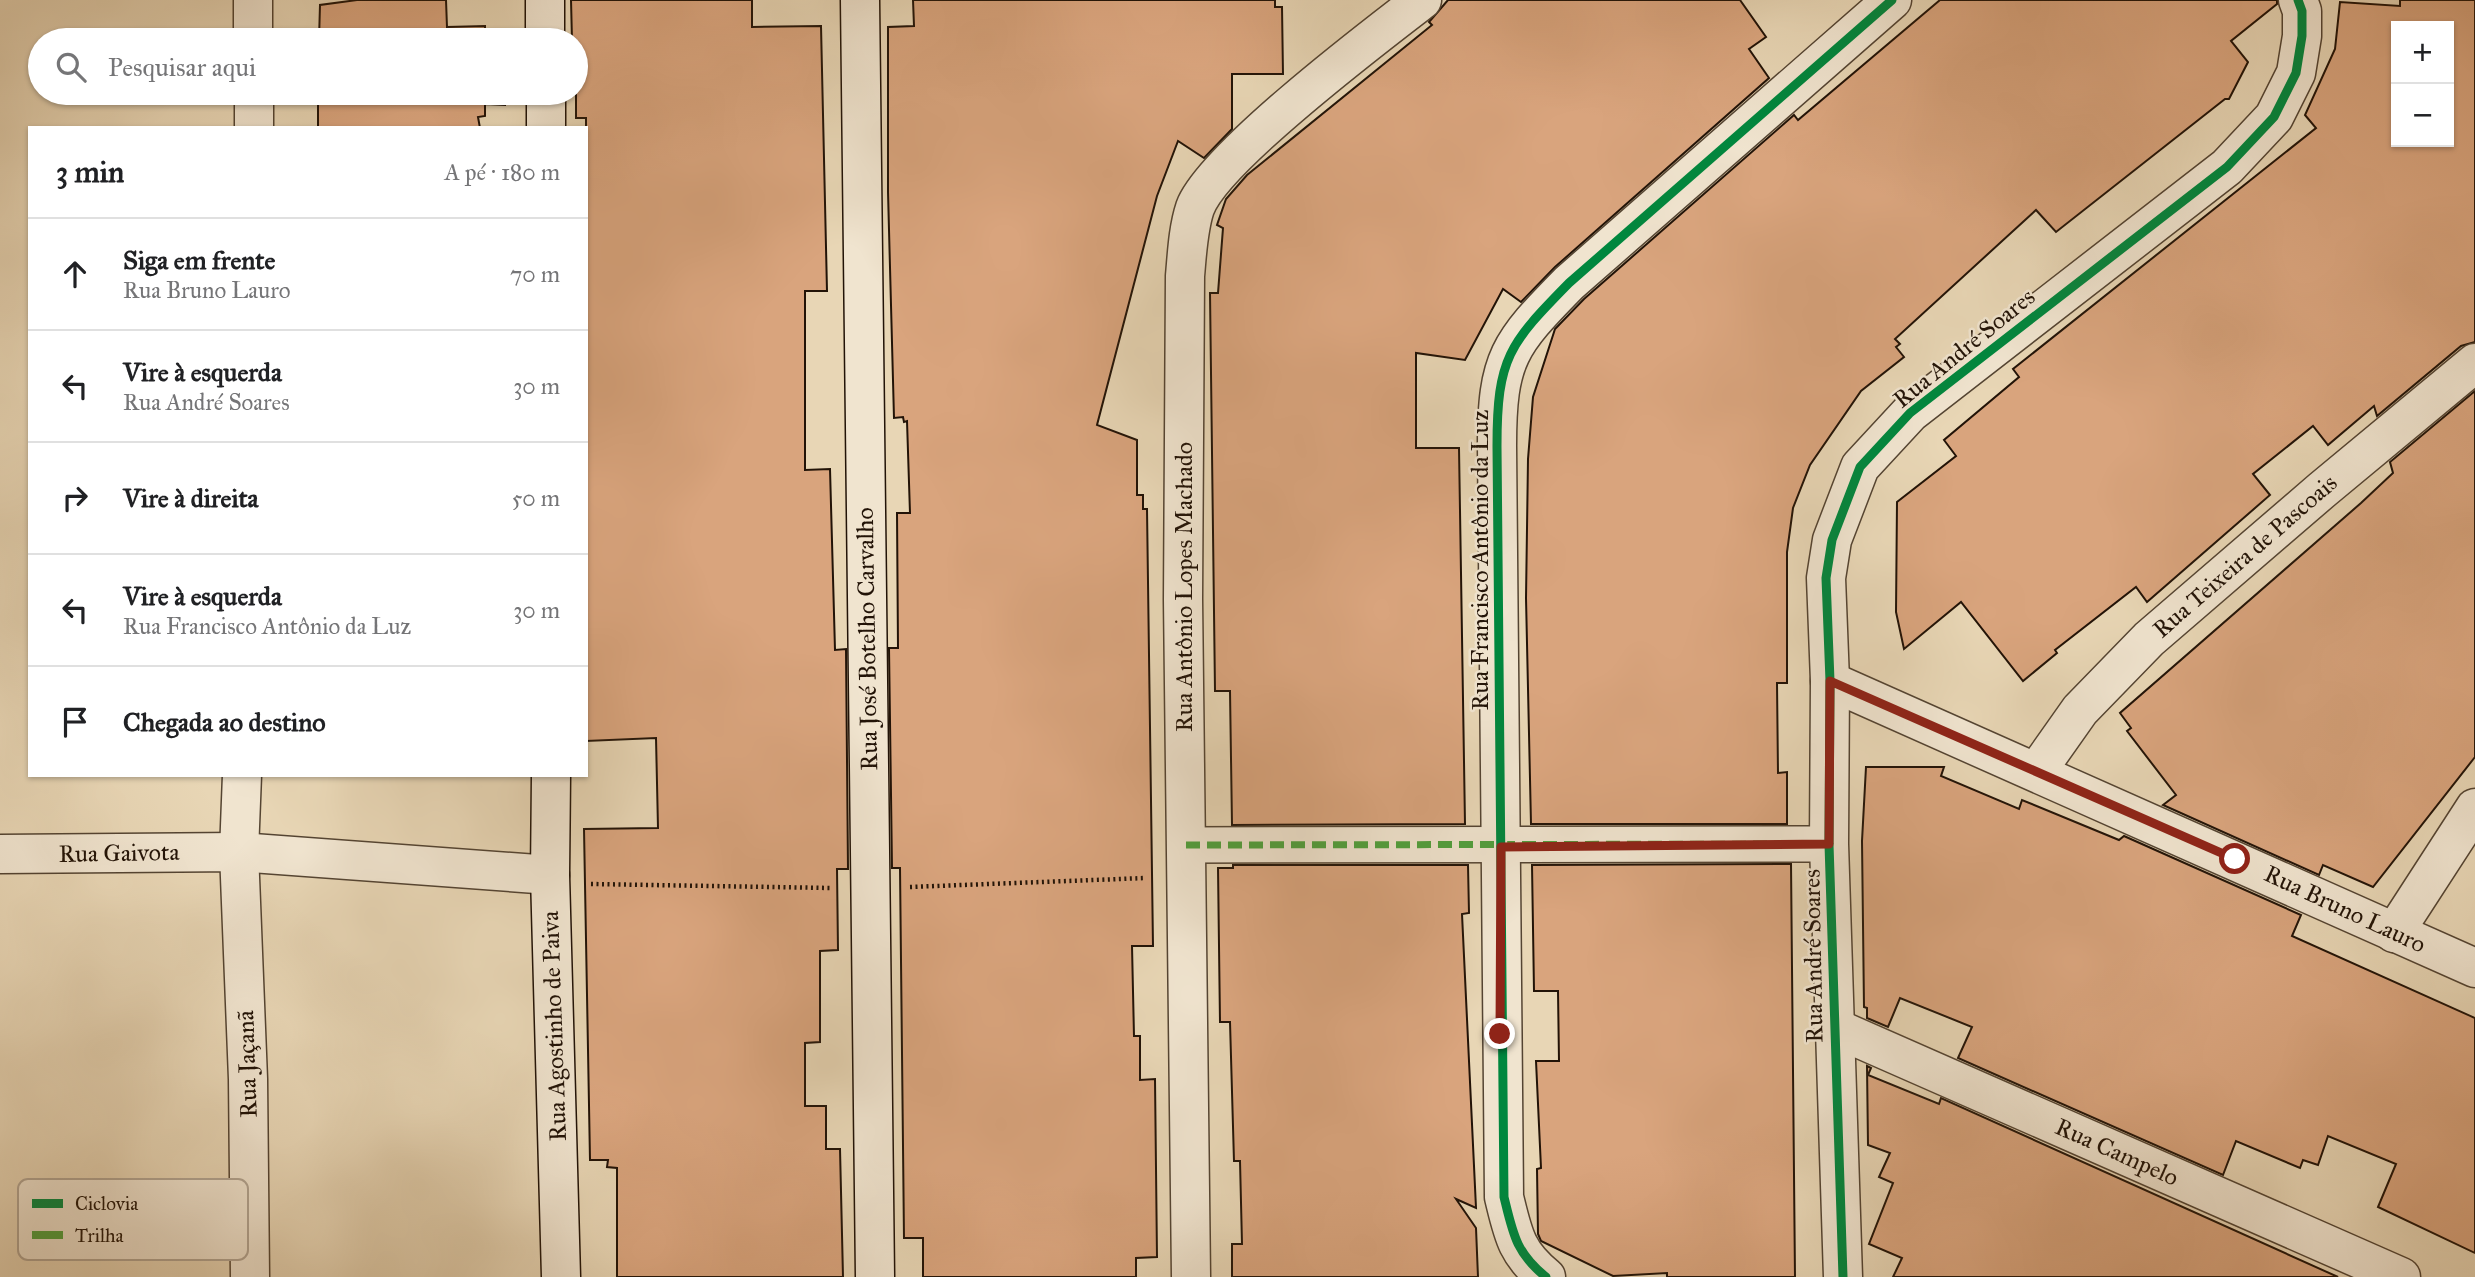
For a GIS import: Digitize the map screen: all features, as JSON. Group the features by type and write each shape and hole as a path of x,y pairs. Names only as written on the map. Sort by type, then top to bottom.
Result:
{"street":[{"path":"253,0 253,28"},
{"path":"545,0 545,28"},
{"name":"Rua José Botelho Carvalho","path":"860,0 875,1277"},
{"name":"Rua Antônio Lopes Machado","path":"1191,1277 1186,845 1185,276 1196,206 1211,182 1253,140 1422,0"},
{"name":"Rua Francisco Antônio da Luz","path":"1546,1277 1525,1259 1513,1237 1504,1197 1500,1034 1497,403 1508,357 1525,328 1569,283 1892,0"},
{"name":"Rua André Soares","path":"1843,1277 1829,844 1830,681 1826,578 1832,540 1860,467 1910,413 2227,167 2273,117 2296,73 2302,36 2302,11 2298,0"},
{"path":"254,105 254,126"},
{"path":"546,105 546,126"},
{"name":"Rua Teixeira de Pascoais","path":"2037,771 2080,710 2149,639 2475,363"},
{"name":"Rua Bruno Lauro","path":"1830,681 2475,968"},
{"name":"Rua Jaçanã","path":"242,777 239,852 248,1079 250,1277"},
{"name":"Rua Agostinho de Paiva","path":"551,777 550,875 561,1277"},
{"path":"2394,933 2475,808"},
{"path":"1186,845 1501,847 1829,844"},
{"name":"Rua Gaivota","path":"0,854 239,852 550,875"},
{"name":"Rua Campelo","path":"1833,1027 2402,1277"}],"building":[{"path":"357,0 446,0 447,27 485,28 319,28 320,5"},
{"path":"571,0 752,0 752,27 821,26 827,291 805,291 805,470 830,469 835,650 846,649 848,869 837,869 838,950 820,951 820,1042 805,1043 805,1106 826,1106 826,1149 840,1149 843,1277 617,1277 617,1168 607,1167 608,1160 590,1160 584,829 658,828 656,738 588,741 588,126 586,118 576,118 576,105 588,105 588,28 572,28"},
{"path":"913,0 1275,0 1275,7 1282,7 1283,74 1232,74 1232,129 1204,158 1178,141 1157,196 1097,425 1137,440 1137,495 1143,495 1143,509 1147,509 1153,946 1132,946 1134,1036 1140,1036 1140,1080 1155,1079 1157,1257 1136,1258 1136,1277 923,1277 923,1238 904,1238 900,868 892,868 889,648 898,648 897,513 910,513 907,421 904,422 903,417 894,418 888,192 888,27 914,26"},
{"path":"1448,0 1740,0 1766,37 1749,49 1769,78 1555,267 1521,302 1503,289 1465,360 1416,353 1416,448 1459,448 1465,824 1232,825 1230,691 1215,691 1210,293 1218,293 1223,228 1217,225 1226,199 1247,175 1432,25 1429,22"},
{"path":"1940,0 2277,0 2277,4 2231,41 2248,62 2229,99 2225,99 2056,232 2036,210 1895,339 1900,344 1896,347 1904,357 1861,391 1810,465 1793,508 1787,552 1787,683 1777,683 1778,773 1787,772 1787,824 1531,824 1526,598 1528,459 1533,397 1555,329 1584,299 1794,115 1798,120"},
{"path":"2400,0 2475,0 2475,342 2461,346 2377,416 2374,406 2328,445 2313,426 2253,474 2270,495 2147,602 2136,587 2055,650 2057,653 2023,681 1961,602 1904,649 1896,612 1897,502 1956,456 1944,440 2019,377 2013,369 2316,128 2305,115 2335,49 2340,2 2400,6"},
{"path":"318,105 485,105 485,116 478,117 480,126 318,126"},
{"path":"2475,391 2475,757 2373,887 2323,865 2319,875 2163,805 2176,795 2127,731 2131,728 2120,713 2361,503 2393,473 2390,462"},
{"path":"1866,767 1944,767 1941,776 2019,809 2022,800 2119,840 2124,836 2301,915 2292,936 2475,1018 2475,1253 2378,1207 2396,1164 2328,1136 2318,1165 2303,1160 2300,1168 2236,1141 2223,1175 1958,1058 1972,1027 1900,998 1888,1027 1867,1018 1867,1008 1864,1007 1862,841"},
{"path":"1791,864 1795,1277 1667,1277 1667,1273 1613,1276 1541,1241 1538,1234 1537,1169 1541,1168 1536,1061 1559,1061 1558,991 1534,991 1532,865"},
{"path":"1233,865 1468,865 1469,913 1462,914 1476,1208 1456,1199 1476,1228 1478,1277 1232,1277 1232,1244 1242,1244 1240,1161 1234,1161 1230,1022 1220,1022 1218,868 1233,868"},
{"path":"1867,1066 1871,1068 1868,1075 1939,1104 1941,1098 2338,1277 1893,1277 1902,1258 1869,1244 1893,1183 1879,1177 1890,1153 1868,1145"}],"marked path":[{"path":"1186,845 1829,844"}],"cycle path":[{"path":"1546,1277 1528,1260 1517,1242 1504,1197 1497,446 1504,372 1520,338 1569,283 1892,0"},
{"path":"1843,1277 1829,844 1830,681 1826,578 1832,540 1860,467 1910,413 2227,167 2274,117 2296,73 2302,36 2302,11 2298,0"}],"route":[{"path":"1500,1034 1501,847 1829,844 1830,681 2235,859"}]}
